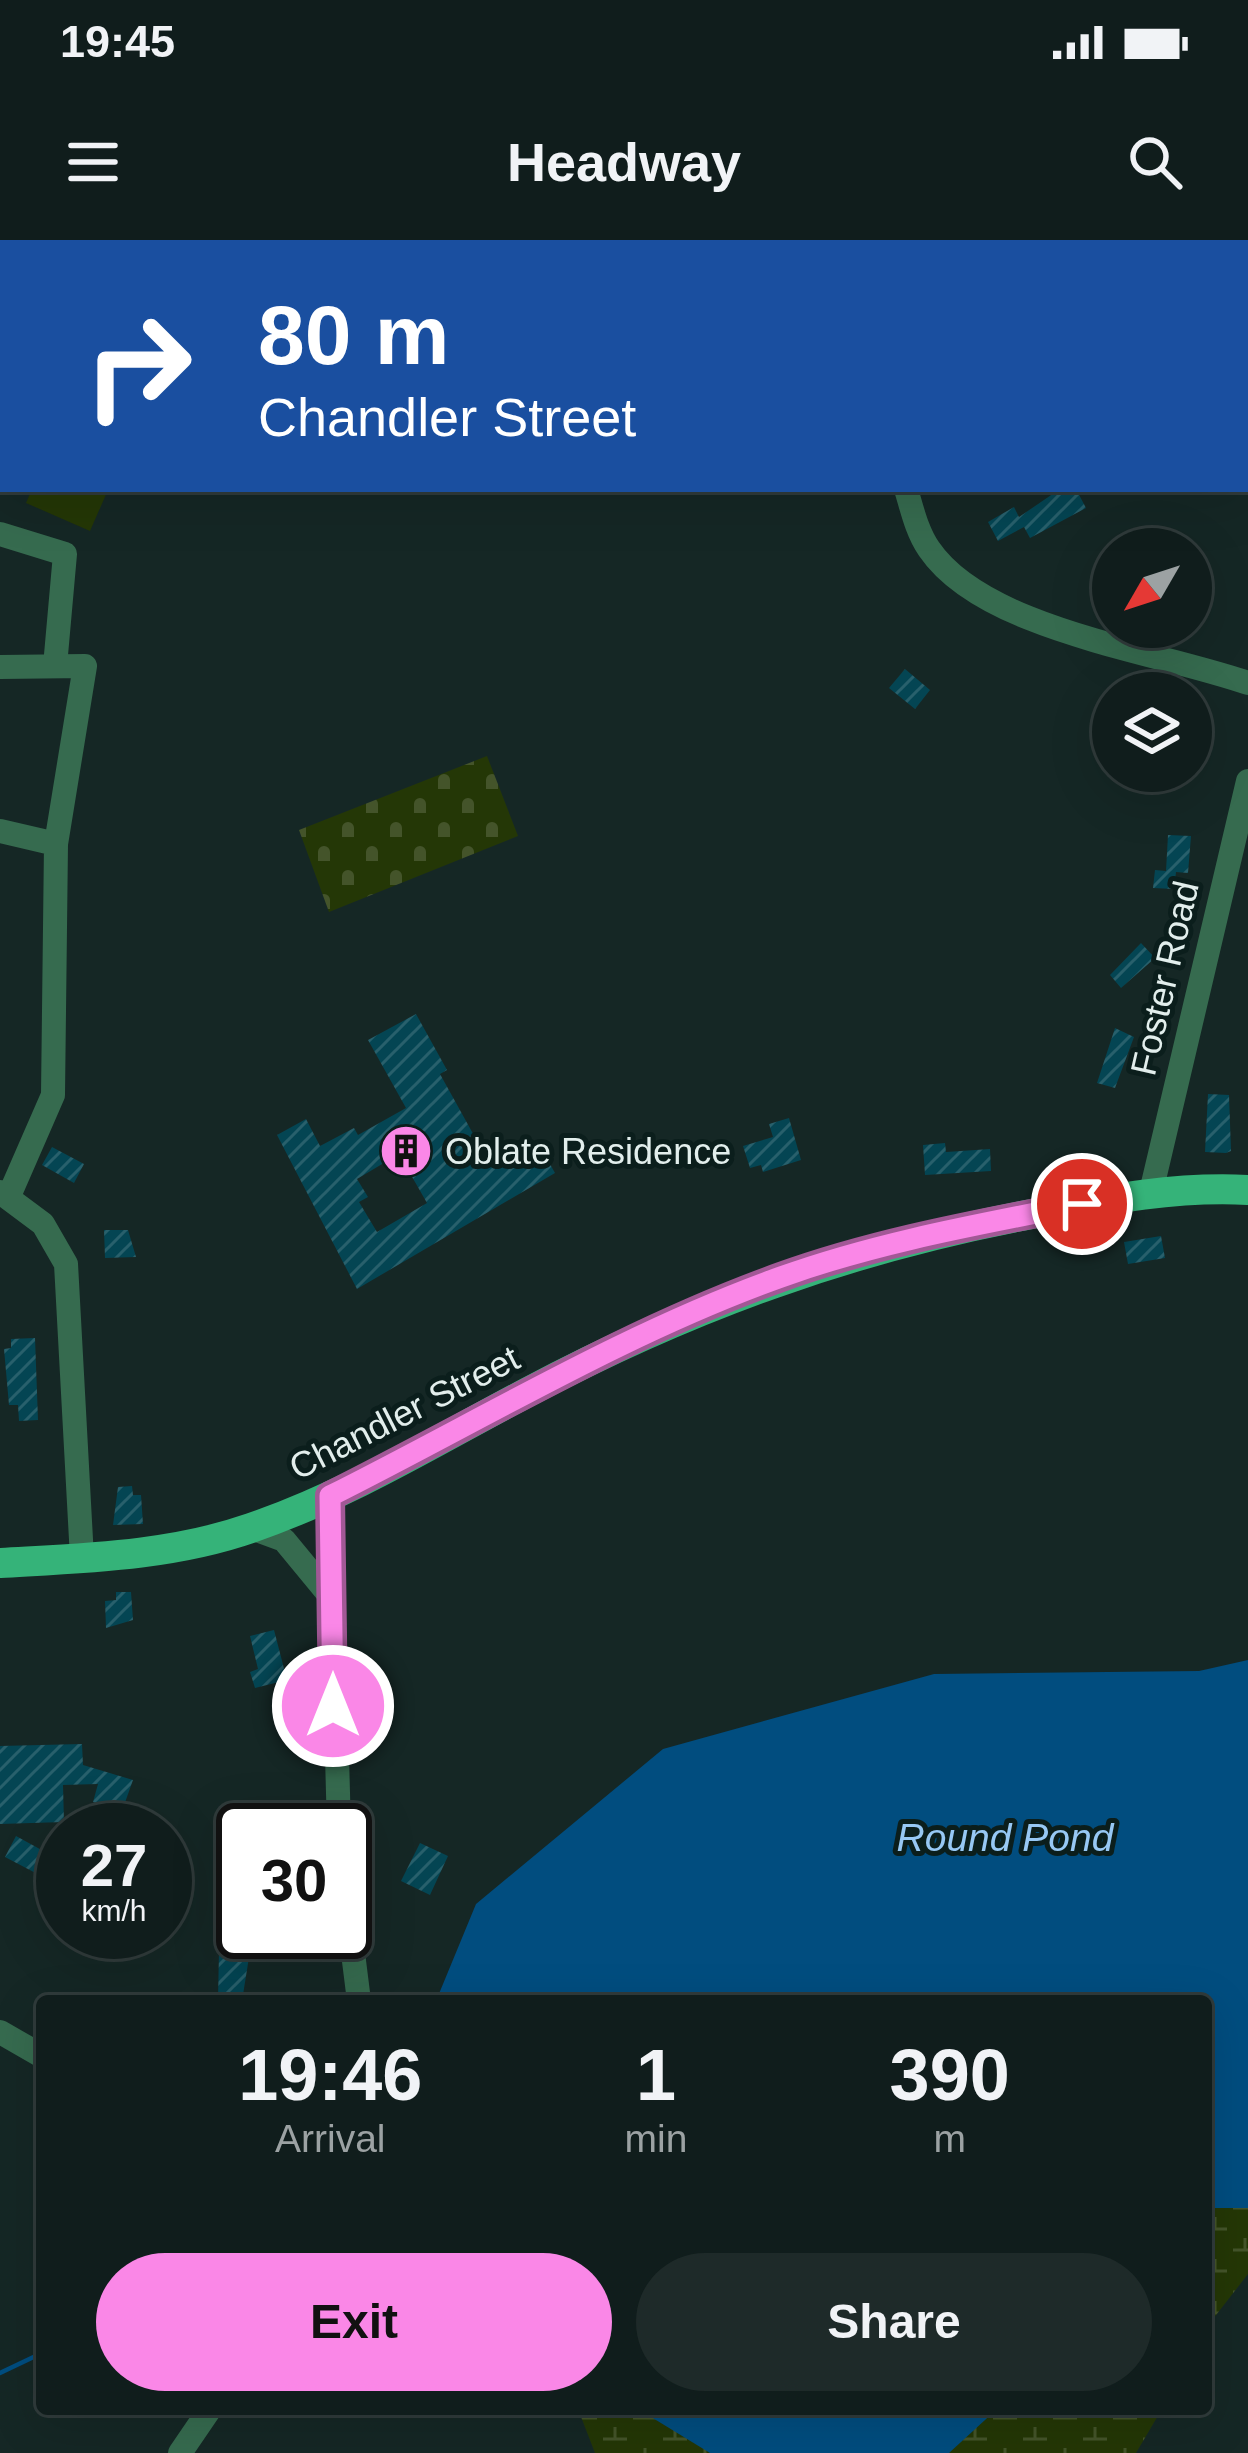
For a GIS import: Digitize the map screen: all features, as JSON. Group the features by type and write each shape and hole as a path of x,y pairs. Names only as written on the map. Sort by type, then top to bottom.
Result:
{"main road":[{"name":"Chandler Street","path":"0,1563 193,1544 251,1528 393,1468 529,1391 783,1276 968,1227 1151,1192 1248,1190"}],"street":[{"path":"907,492 927,547 948,572 999,607 1248,683"},
{"path":"0,534 65,554 56,666"},
{"path":"0,667 85,666 56,844 53,1095 4,1194 43,1225 66,1264 82,1558"},
{"name":"Foster Road","path":"1151,1192 1248,781"},
{"path":"0,831 56,844"},
{"path":"330,1496 338,1803"},
{"path":"251,1528 284,1540 332,1599"},
{"path":"353,1959 357,1995"},
{"path":"0,2032 36,2053"},
{"path":"180,2453 206,2415"}],"green space":[{"path":"31,492 107,492 90,531 26,503"},
{"path":"487,756 518,836 329,912 299,830"},
{"path":"1212,2208 1248,2208 1248,2274 1212,2320"},
{"path":"580,2415 745,2415 758,2453 595,2453"},
{"path":"981,2415 1158,2415 1136,2453 939,2453"}],"water":[{"name":"Round Pond","path":"1248,1660 1248,2208 1212,2208 1212,1995 438,1995 476,1904 663,1749 934,1674 1199,1671"},
{"path":"648,2415 990,2415 949,2453 710,2453"}],"building":[{"path":"1056,492 1078,492 1086,508 1030,538 1024,527 998,541 988,522 1014,507 1019,517"},
{"path":"905,669 930,690 915,709 889,688"},
{"path":"1168,835 1191,836 1188,873 1176,872 1174,889 1153,888 1155,870 1166,871"},
{"path":"1141,943 1155,958 1121,988 1110,975"},
{"name":"Oblate Residence","path":"416,1014 447,1070 440,1074 492,1168 538,1143 555,1173 357,1289 277,1135 306,1119 320,1146 354,1128 358,1135 406,1108 368,1040","holes":["399,1154 427,1203 377,1232 359,1202 368,1197 357,1179"]},
{"path":"1115,1028 1134,1037 1115,1088 1097,1083"},
{"path":"1208,1094 1229,1095 1231,1151 1226,1153 1205,1152"},
{"path":"789,1118 801,1160 763,1172 761,1165 750,1168 743,1146 773,1137 769,1124"},
{"path":"945,1143 946,1152 990,1149 991,1171 925,1175 923,1145"},
{"path":"52,1147 84,1164 74,1183 42,1165"},
{"path":"104,1230 128,1230 136,1257 105,1258"},
{"path":"1161,1236 1165,1258 1128,1264 1124,1242"},
{"path":"35,1338 38,1420 19,1421 18,1405 9,1405 4,1349 11,1348 11,1339"},
{"path":"132,1486 133,1495 141,1495 143,1524 113,1525 118,1487"},
{"path":"116,1592 131,1592 133,1620 106,1628 105,1601 116,1600"},
{"path":"274,1630 287,1680 255,1688 250,1672 258,1669 250,1636"},
{"path":"82,1744 83,1765 133,1780 125,1803 93,1802 98,1784 63,1785 63,1803 36,1803 36,1823 0,1824 0,1746"},
{"path":"16,1836 36,1847 36,1873 5,1857"},
{"path":"420,1843 448,1856 430,1895 401,1881"},
{"path":"219,1959 249,1959 243,1995 218,1995"}],"waterway":[{"path":"0,2373 36,2356"}],"place":[{"name":"Oblate Residence","path":"406,1151"}],"route":[{"path":"333,1706 330,1496 393,1468 529,1391 758,1286 861,1252 1082,1204"}]}
